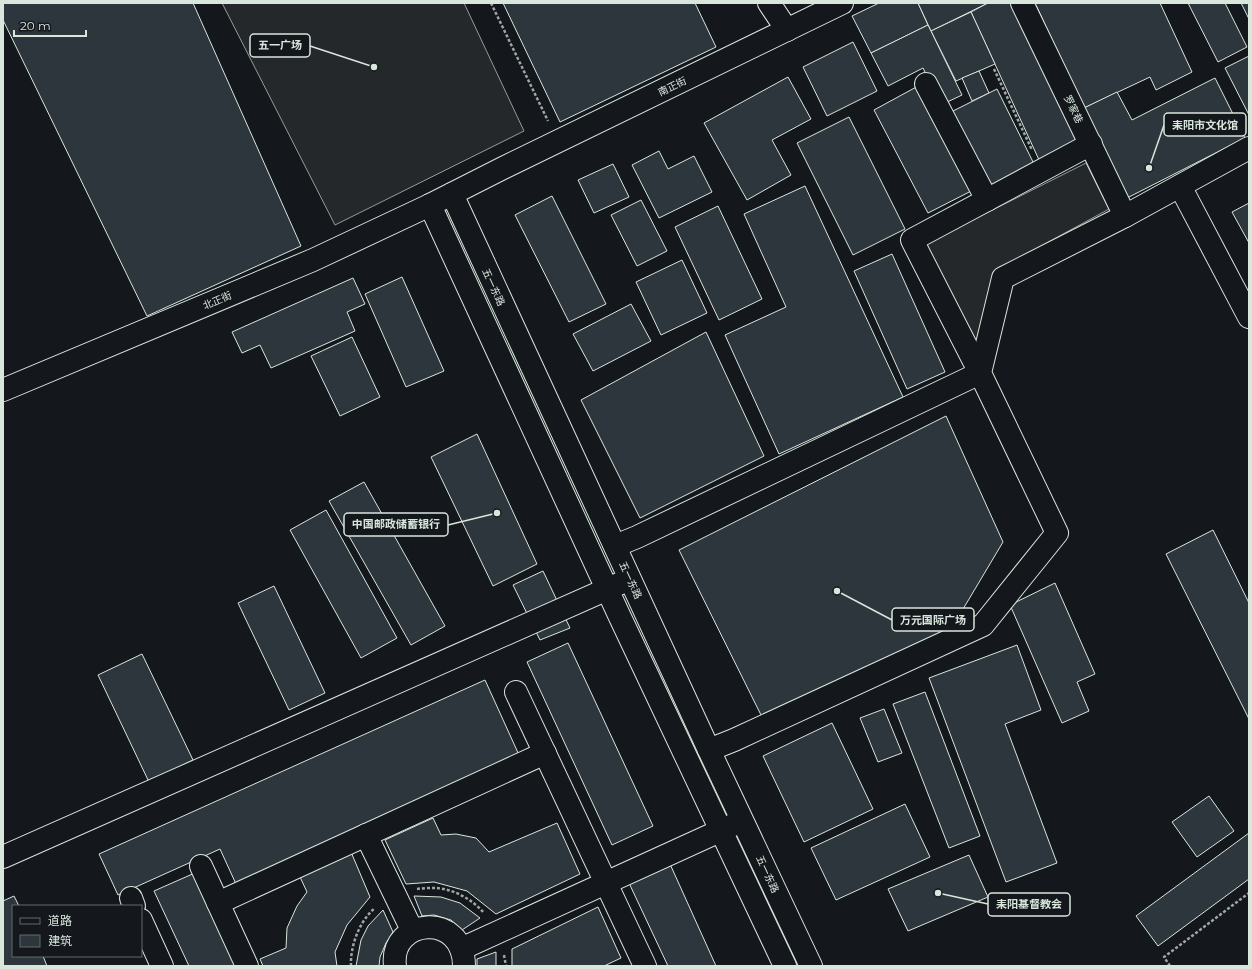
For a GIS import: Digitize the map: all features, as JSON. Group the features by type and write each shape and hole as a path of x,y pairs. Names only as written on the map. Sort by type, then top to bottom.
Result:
{"street":[{"path":"769,3 787,30"},
{"name":"南正街","path":"452,194 842,3"},
{"name":"罗家巷","path":"1022,3 1125,216"},
{"path":"926,84 987,200"},
{"path":"709,750 734,740 984,625 1057,533 980,373 912,240 1090,144"},
{"path":"980,373 1003,278 1125,216 1249,148"},
{"path":"1180,186 1249,317"},
{"name":"北正街","path":"3,390 313,260 452,194"},
{"name":"五一东路","path":"452,194 742,821 811,966"},
{"path":"430,205 607,589 785,966"},
{"path":"615,546 637,537 980,373"},
{"path":"3,857 630,580"},
{"path":"516,692 645,966"},
{"path":"218,903 545,753"},
{"path":"395,966 396,950 401,940 412,930 431,927 442,929 453,936 460,945 463,957 498,932 742,821"},
{"path":"366,835 412,930"},
{"path":"201,866 247,966"},
{"path":"142,922 162,966"}],"path":[{"path":"491,3 558,141"},
{"path":"994,69 1034,154"},
{"path":"351,966 351,954 358,930 373,910 395,895 415,889 438,888 460,894 479,907 494,924 503,945 506,966"},
{"path":"1170,966 1164,957 1249,893"}],"shaded area":[{"path":"222,3 464,3 524,131 335,225"},
{"path":"1086,163 1109,209 997,270 981,347 972,347 921,246"}],"building":[{"path":"3,3 193,3 301,246 147,316 3,20"},
{"path":"503,3 695,3 716,47 560,122"},
{"path":"879,3 918,3 928,25 871,53 852,16"},
{"path":"918,3 988,3 931,31"},
{"path":"988,3 1018,3 1082,143 1040,162 971,12"},
{"path":"1035,3 1160,3 1192,72 1156,90 1150,77 1084,108"},
{"path":"1188,3 1225,3 1247,47 1218,62"},
{"path":"1241,3 1249,3 1249,19"},
{"path":"971,12 995,64 956,81 931,31"},
{"path":"928,25 962,95 941,105 923,68 888,86 871,53"},
{"path":"853,42 877,91 827,116 803,67"},
{"path":"1249,56 1249,115 1225,68"},
{"path":"979,71 989,93 972,101 962,78"},
{"path":"788,77 811,119 772,140 791,175 747,200 704,123"},
{"path":"1215,78 1245,138 1127,198 1084,108 1117,92 1132,120"},
{"path":"920,85 977,188 928,213 874,110"},
{"path":"997,89 1035,166 987,190 949,113"},
{"path":"849,117 905,229 853,255 797,143"},
{"path":"659,151 668,169 694,156 712,192 659,218 632,165"},
{"path":"613,164 629,197 594,213 578,180"},
{"path":"805,186 903,397 779,454 725,335 786,307 744,214"},
{"path":"552,196 606,304 569,322 515,215"},
{"path":"641,200 667,251 637,266 611,215"},
{"path":"1249,203 1249,243 1232,212"},
{"path":"718,206 762,299 719,320 675,227"},
{"path":"892,254 945,372 907,389 854,271"},
{"path":"682,260 707,313 661,335 636,282"},
{"path":"402,277 444,371 406,387 365,294"},
{"path":"353,278 365,304 347,312 355,331 271,368 260,345 242,353 232,332"},
{"path":"631,304 651,341 593,371 573,334"},
{"path":"706,332 764,456 640,518 581,400"},
{"path":"352,337 380,397 340,416 311,356"},
{"path":"946,416 1003,542 950,631 763,719 679,550"},
{"path":"477,434 537,564 493,586 431,457"},
{"path":"364,482 445,626 411,645 329,501"},
{"path":"326,510 397,638 361,658 290,530"},
{"path":"1213,530 1249,603 1249,719 1166,554"},
{"path":"543,571 570,628 540,640 513,585"},
{"path":"1055,583 1095,674 1077,682 1089,711 1062,723 1010,605"},
{"path":"274,586 325,693 289,710 238,603"},
{"path":"568,643 653,826 612,845 527,662"},
{"path":"1017,645 1041,710 1005,724 1057,863 1006,882 929,678"},
{"path":"142,654 193,760 149,782 98,675"},
{"path":"485,680 519,755 236,884 220,849 118,895 99,854"},
{"path":"925,692 980,836 949,848 893,704"},
{"path":"884,709 902,753 878,762 860,718"},
{"path":"832,723 873,809 804,842 763,756"},
{"path":"1209,796 1234,831 1197,857 1172,822"},
{"path":"905,804 930,857 836,900 811,848"},
{"path":"433,818 441,835 456,834 476,838 489,852 557,823 580,874 496,914 467,891 434,882 406,884 385,840"},
{"path":"1249,833 1249,879 1158,946 1136,916"},
{"path":"351,852 370,897 347,925 335,952 337,966 263,966 260,959 286,948 287,928 297,906 307,892 300,877"},
{"path":"969,855 988,897 908,931 888,889"},
{"path":"670,864 716,966 668,966 629,883"},
{"path":"197,872 238,966 189,966 154,891"},
{"path":"14,896 18,905 12,905 12,957 43,957 47,966 3,966 3,901"},
{"path":"414,896 441,897 460,903 480,918 462,930 451,920 434,915 422,916"},
{"path":"598,907 621,958 604,966 512,966 512,949"},
{"path":"383,910 393,932 380,957 379,966 356,966 361,940 368,926"},
{"path":"496,952 496,966 477,966 477,959"}],"place":[{"name":"五一广场","path":"374,67"},
{"name":"耒阳市文化馆","path":"1149,168"},
{"name":"中国邮政储蓄银行","path":"497,513"},
{"name":"万元国际广场","path":"837,591"},
{"name":"耒阳基督教会","path":"938,893"}]}
